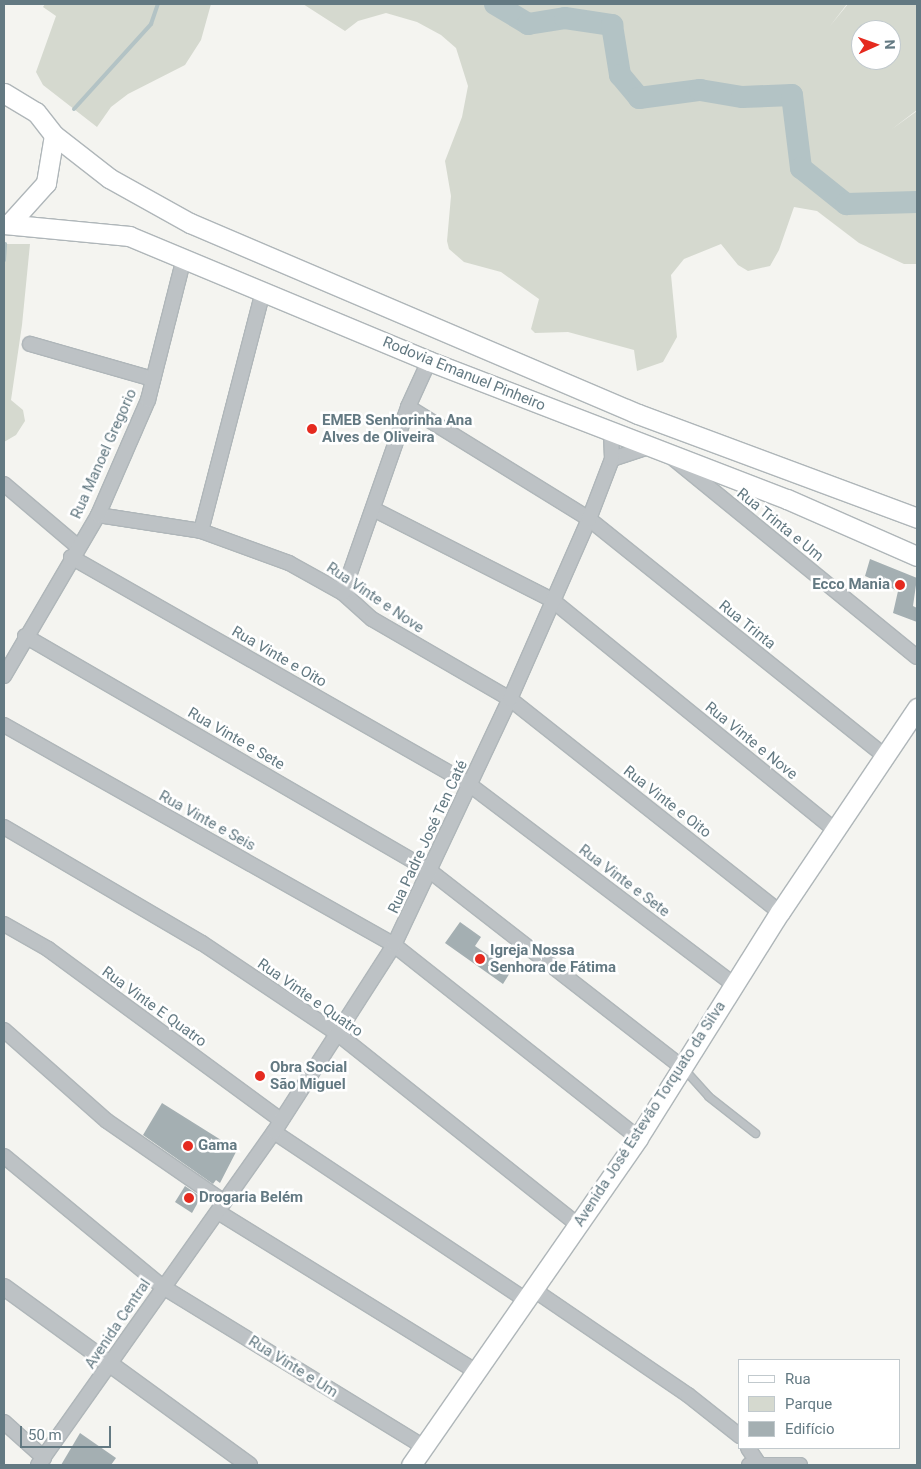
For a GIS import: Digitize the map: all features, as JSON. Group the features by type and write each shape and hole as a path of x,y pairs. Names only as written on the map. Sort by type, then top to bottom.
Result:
{"main road":[{"name":"Rodovia Emanuel Pinheiro","path":"6,92 36,112 54,135 109,178 190,223 638,414 917,518"},
{"path":"7,223 46,183 54,135"},
{"name":"Rodovia Emanuel Pinheiro","path":"7,223 129,236 429,361 787,499 917,556"},
{"name":"Avenida José Estevão Torquato da Silva","path":"411,1465 638,1138 684,1069 780,912 917,708"}],"street":[{"name":"Rua Manoel Gregorio","path":"4,676 74,552 98,515 148,400 184,258"},
{"path":"200,531 263,291"},
{"path":"30,344 153,379"},
{"path":"343,593 408,408 429,361"},
{"path":"408,408 589,519"},
{"path":"611,432 612,459 649,447"},
{"name":"Rua Trinta e Um","path":"669,455 917,657"},
{"name":"Rua Padre José Ten Caté","path":"221,1207 338,1034 394,946 510,699 589,519 612,459"},
{"name":"Rua Vinte e Oito","path":"4,484 74,552 470,785"},
{"path":"373,509 552,600"},
{"name":"Rua Vinte e Nove","path":"98,515 200,531 289,563 343,593 372,619 510,699"},
{"name":"Rua Trinta","path":"589,519 885,756"},
{"name":"Rua Vinte e Nove","path":"552,600 836,831"},
{"name":"Rua Vinte e Sete","path":"25,636 430,871"},
{"name":"Rua Vinte e Oito","path":"510,699 780,912"},
{"name":"Rua Vinte e Seis","path":"4,725 394,946 638,1138"},
{"name":"Rua Vinte e Sete","path":"470,785 734,985"},
{"name":"Rua Vinte e Quatro","path":"4,826 202,943 338,1034 578,1225"},
{"path":"430,871 684,1069"},
{"name":"Rua Vinte E Quatro","path":"4,924 48,949 277,1126 530,1295 688,1395 738,1434"},
{"path":"4,1030 107,1120 221,1207 474,1372"},
{"name":"Rua Vinte e Um","path":"4,1156 163,1287 424,1447"},
{"name":"Avenida Central","path":"41,1461 221,1207"},
{"path":"4,1287 110,1366 249,1465"},
{"path":"4,1422 41,1461"},
{"path":"748,1449 754,1464 800,1465"}],"lane":[{"path":"684,1069 708,1096 756,1133"}],"green space":[{"path":"45,4 211,4 201,40 185,65 128,94 111,107 97,127 43,85 36,72 56,16 43,7"},
{"path":"303,4 847,4 830,26 848,4 917,4 917,110 892,129 917,111 917,264 904,264 859,243 817,211 794,207 779,250 770,266 748,271 738,265 721,244 684,259 671,275 677,337 663,362 637,371 634,350 568,332 535,333 531,329 539,299 501,272 464,262 449,249 447,241 451,196 445,161 462,117 468,86 456,48 441,35 417,22 386,13 358,21 345,31"},
{"path":"4,244 30,244 22,325 11,400 23,410 25,421 16,435 4,442"}],"building":[{"name":"Ecco Mania","path":"870,559 917,578 913,606 917,608 917,622 893,613 898,591 865,576"},
{"name":"Igreja Nossa Senhora de Fátima","path":"460,922 481,937 475,946 511,971 503,984 445,943"},
{"name":"Gama","path":"162,1103 237,1150 220,1183 216,1180 213,1184 143,1135"},
{"path":"185,1186 201,1197 192,1213 175,1202"},
{"path":"80,1433 116,1458 111,1465 61,1465"}],"waterway":[{"path":"74,109 151,24 158,4"},
{"path":"495,4 528,24 565,18 612,25 620,75 639,98 700,90 742,97 792,95 801,168 846,204 917,202"},
{"path":"4,260 5,244"}],"place":[{"name":"EMEB Senhorinha Ana Alves de Oliveira","path":"312,429"},
{"name":"Ecco Mania","path":"900,585"},
{"name":"Igreja Nossa Senhora de Fátima","path":"480,959"},
{"name":"Obra Social São Miguel","path":"260,1076"},
{"name":"Gama","path":"188,1146"},
{"name":"Drogaria Belém","path":"189,1198"}]}
